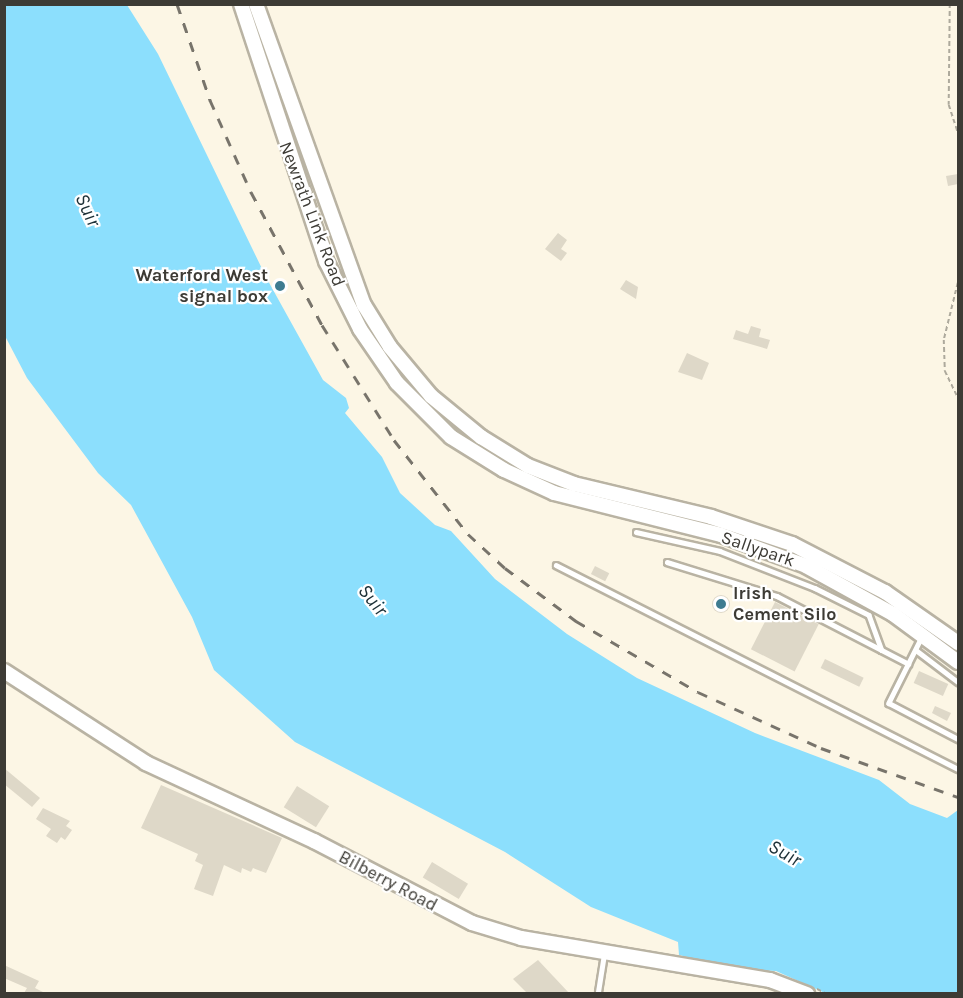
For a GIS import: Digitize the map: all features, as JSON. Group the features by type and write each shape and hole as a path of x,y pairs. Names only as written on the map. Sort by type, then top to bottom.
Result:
{"main road":[{"name":"Newrath Link Road","path":"241,4 326,261 360,329 397,383 451,437 504,470 554,493 639,516"},
{"name":"Newrath Link Road","path":"255,4 364,305 390,347 431,396 481,437 512,457 574,484 645,503"},
{"name":"Sallypark","path":"645,503 728,522 799,547 867,581 932,623 958,643"},
{"name":"Sallypark","path":"639,516 731,538 789,559 849,588 924,635 958,662"},
{"name":"Bilberry Road","path":"4,671 146,763 314,841 446,912 521,938 756,977 807,993"}],"lane":[{"path":"636,532 720,551 815,588 869,615 882,650"},
{"path":"667,562 762,590 909,664"},
{"path":"556,565 958,769"},
{"path":"932,623 889,703 958,739"},
{"path":"916,650 958,682"},
{"path":"598,992 604,951"}],"path":[{"path":"950,4 949,105 958,132"},
{"path":"958,283 944,340 945,371 958,398"}],"water":[{"name":"Suir","path":"4,5 127,5 158,54 267,279 323,380 346,398 349,408 345,413 382,457 400,493 435,525 451,531 495,579 567,634 637,678 755,733 879,780 910,804 947,818 958,810 958,993 825,993 776,971 737,969 679,955 678,942 591,907 505,852 295,742 214,670 192,617 131,505 98,473 27,378 5,336"}],"building":[{"path":"958,174 958,184 948,186 946,176"},
{"path":"558,233 567,240 561,249 567,253 561,261 545,249"},
{"path":"626,280 638,287 636,299 620,289"},
{"path":"751,326 761,329 759,337 770,340 767,349 733,339 736,330 748,334"},
{"path":"687,353 709,363 702,380 678,372"},
{"path":"595,566 609,573 605,581 591,574"},
{"name":"Irish Cement Silo","path":"717,595 725,595 730,600 728,611 717,613 712,608 712,600"},
{"path":"775,602 819,624 795,671 751,649"},
{"path":"825,659 864,678 859,687 821,668"},
{"path":"919,671 948,684 943,696 914,683"},
{"path":"935,706 951,713 947,721 932,713"},
{"path":"4,768 40,798 32,807 4,784"},
{"path":"161,785 282,838 266,873 253,868 251,872 242,868 241,873 224,865 213,896 194,889 203,865 195,861 198,854 141,828"},
{"path":"297,786 329,806 316,827 284,807"},
{"path":"43,808 70,821 66,826 72,830 65,840 61,837 57,843 46,836 51,829 36,819"},
{"path":"432,862 468,884 459,899 423,877"},
{"path":"538,960 569,993 527,993 513,979"},
{"path":"4,965 39,981 35,988 45,993 24,993 27,988 4,978"}],"railway":[{"path":"177,4 210,100 251,192 322,325 394,440 468,534 505,568 576,621 698,692 821,748 958,797"}],"place":[{"name":"Waterford West signal box","path":"280,286"},
{"name":"Irish Cement Silo","path":"721,604"}]}
